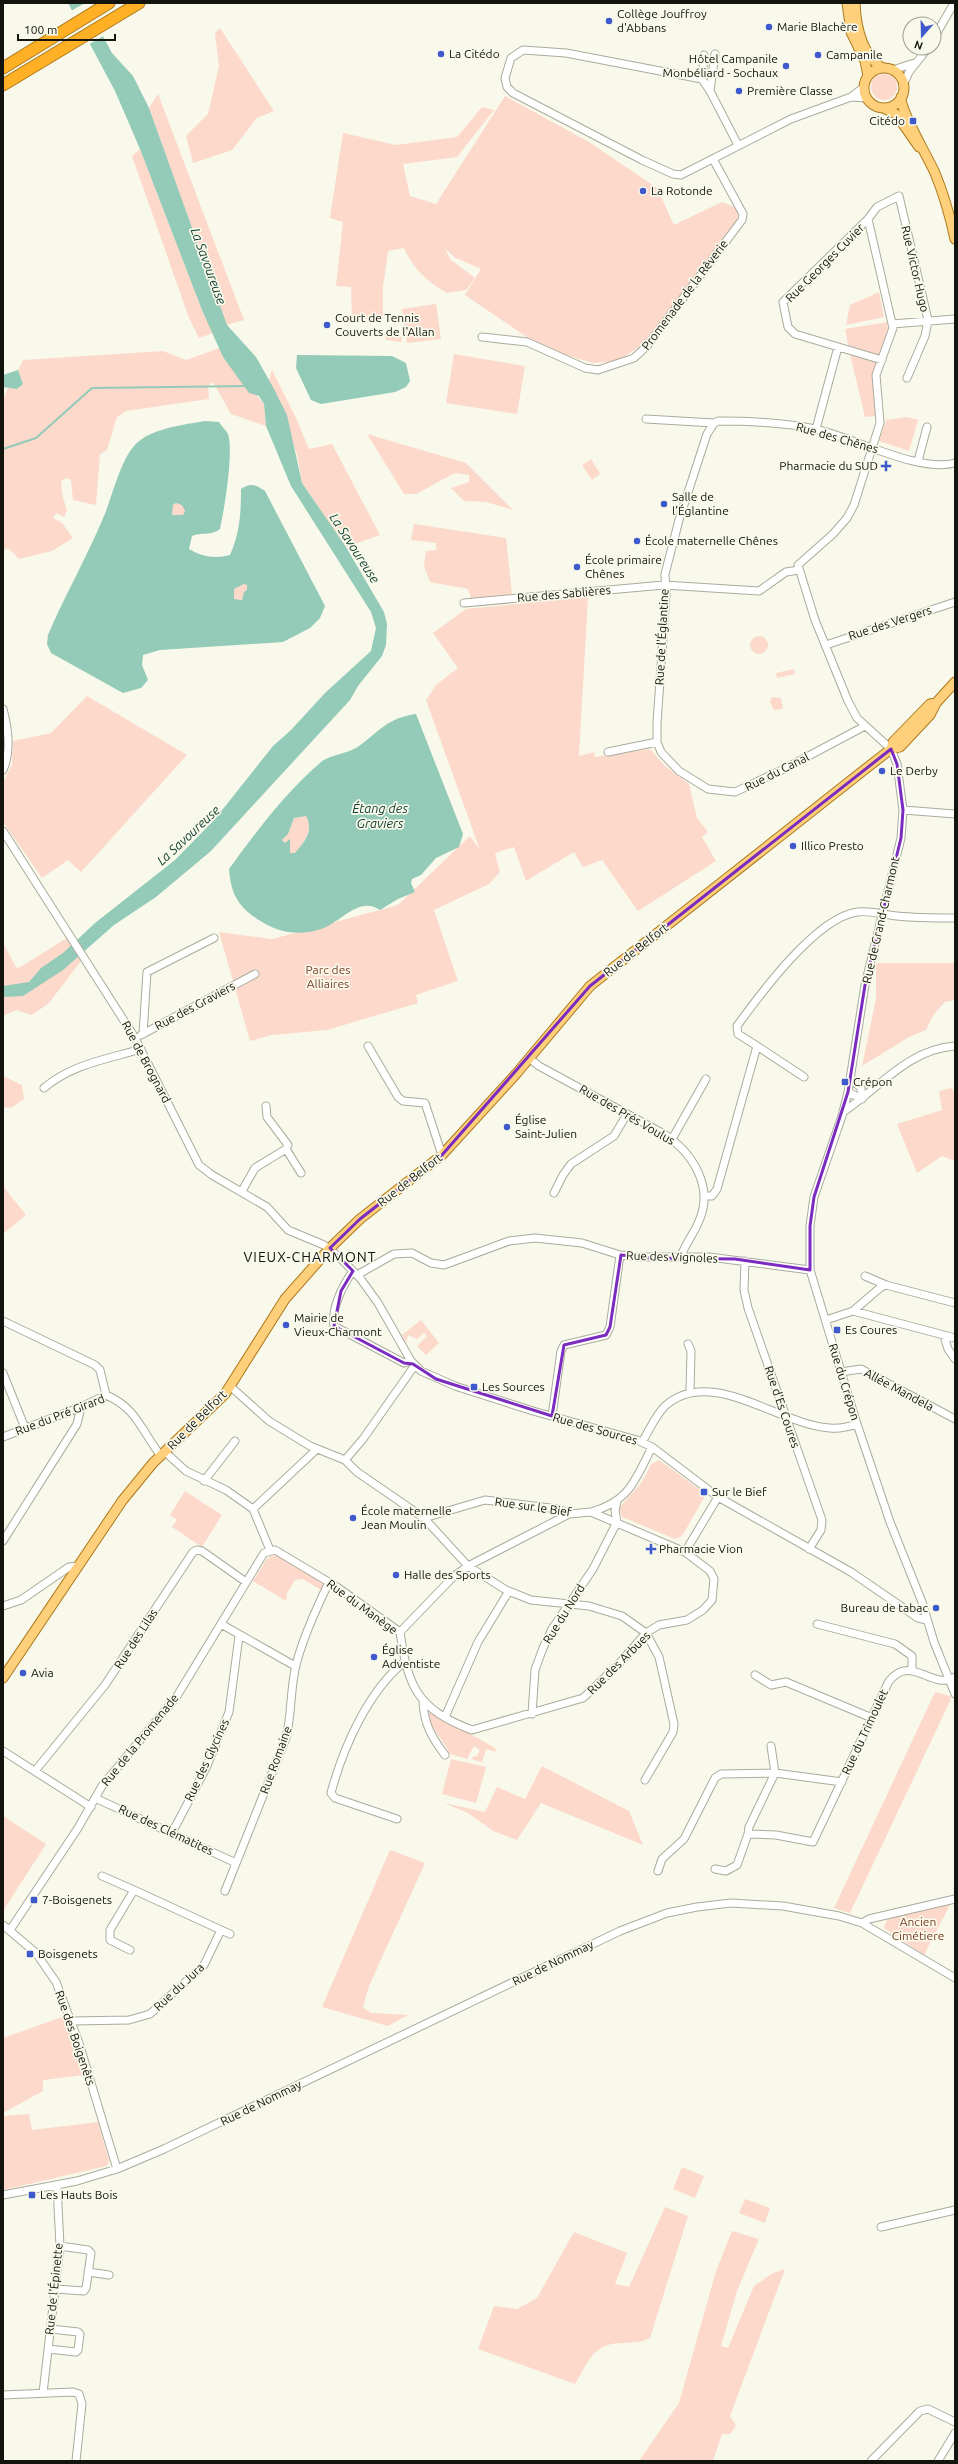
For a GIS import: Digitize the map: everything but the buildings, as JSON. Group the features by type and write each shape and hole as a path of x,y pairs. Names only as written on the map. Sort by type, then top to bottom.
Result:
{"highway":[{"path":"3,85 139,3"},
{"path":"3,68 105,5"}],"main road":[{"path":"847,3 852,32 865,61 868,76 864,87 867,98 871,103 896,114 914,142 926,156"},
{"path":"855,3 857,20 863,41 871,58 882,68 893,70 901,78 904,84 901,97 902,109 926,156 949,212 955,239"},
{"path":"868,76 882,68"},
{"path":"882,107 893,105 901,97"},
{"name":"Rue de Belfort","path":"3,1678 122,1501 163,1454 198,1422 230,1386 285,1299 330,1248 360,1219 442,1155 590,986 891,749 893,742 930,704 936,704 955,682"}],"street":[{"path":"942,24 954,3"},
{"path":"702,79 566,53 523,50 511,58 505,78 507,87 513,93 673,174 681,175 791,119 851,97 864,87"},
{"path":"710,91 715,54"},
{"path":"704,55 702,79 710,91 738,145"},
{"path":"904,84 905,78 922,56"},
{"path":"893,70 919,61"},
{"path":"851,97 867,98"},
{"name":"Promenade de la Rêverie","path":"482,337 527,342 585,368 598,370 634,358 648,346 743,217 714,159"},
{"name":"Rue Victor Hugo","path":"868,219 877,207 898,196 928,320 925,336 907,378"},
{"path":"868,219 892,324 892,331 876,375 880,423 854,505 847,518 833,534 798,565 815,620 848,701 857,718 891,749"},
{"name":"Rue Georges Cuvier","path":"868,219 783,302 791,331 882,360"},
{"path":"892,324 955,319"},
{"path":"816,429 838,347"},
{"name":"Rue des Chênes","path":"646,419 714,422 775,422 816,429 918,461 946,465 955,463"},
{"name":"Rue de l'Églantine","path":"657,741 666,596 664,585 666,568 679,520 707,434 714,422"},
{"path":"918,461 927,427"},
{"path":"664,585 759,591 786,572 799,570"},
{"name":"Rue des Sablières","path":"464,603 664,585"},
{"name":"Rue des Vergers","path":"826,645 955,602"},
{"path":"3,709 8,752 3,770"},
{"name":"Rue du Canal","path":"657,741 661,752 679,771 708,789 735,792 777,773 865,726"},
{"path":"608,752 657,741"},
{"name":"Rue de Grand-Charmont","path":"848,1092 865,985 900,838 903,810 897,764 891,749"},
{"path":"903,810 955,814"},
{"name":"Rue de Brognard","path":"3,831 141,1048 186,1143 199,1165 212,1175 242,1191 267,1207 288,1230 330,1248"},
{"path":"804,1077 738,1034 737,1026 766,988 801,949 847,915 858,912 881,913 895,916 955,918"},
{"path":"143,1034 147,972 214,938"},
{"name":"Rue des Graviers","path":"135,1038 255,974"},
{"path":"368,1046 398,1097 403,1101 425,1103 442,1155"},
{"path":"705,1196 712,1196 717,1189 757,1046"},
{"path":"843,1112 862,1099 902,1066 921,1055 941,1047 955,1046"},
{"path":"44,1088 57,1078 76,1068 141,1048"},
{"name":"Rue des Prés Voulus","path":"528,1058 672,1139 691,1158 703,1183 705,1196 700,1219 692,1237 683,1250 681,1257"},
{"path":"850,1078 861,1088 862,1099"},
{"path":"672,1139 706,1079"},
{"path":"848,1092 861,1088 877,1087"},
{"path":"848,1092 862,1099"},
{"name":"Rue du Crépon","path":"848,1092 843,1112 814,1197 810,1226 810,1270 857,1424 890,1522 922,1602 927,1620 952,1678 955,1694"},
{"path":"266,1106 267,1117 288,1145 286,1149 301,1173"},
{"path":"554,1193 562,1175 572,1164 614,1136 627,1114"},
{"path":"242,1191 255,1168 286,1149"},
{"name":"Rue des Vignoles","path":"355,1273 394,1254 412,1252 431,1263 444,1265 509,1241 535,1238 582,1243 620,1255 650,1258 681,1257 745,1261 810,1270"},
{"name":"Rue des Sources","path":"330,1248 355,1273 378,1303 413,1363 436,1379 552,1416 642,1442 652,1447 718,1497 851,1572 918,1618 927,1620"},
{"path":"552,1416 561,1351 564,1345 606,1335 610,1327 620,1255"},
{"name":"Rue d'Es Coures","path":"745,1261 744,1290 747,1303 822,1520 821,1530 809,1548"},
{"path":"355,1273 341,1291 335,1312 334,1326 404,1363 413,1363"},
{"path":"865,1276 886,1285 955,1303"},
{"path":"826,1320 853,1311 881,1287 886,1285"},
{"path":"853,1311 955,1338"},
{"path":"3,1321 95,1365 100,1370 106,1395"},
{"path":"944,1336 948,1349 955,1360"},
{"path":"688,1344 691,1351 690,1392"},
{"path":"344,1460 363,1439 413,1363"},
{"name":"Allée Mandela","path":"841,1372 856,1368 861,1369 955,1419"},
{"path":"3,1373 24,1428"},
{"path":"230,1386 269,1421 317,1449 344,1460 357,1472 424,1518 468,1566 509,1591 531,1600 589,1606 622,1616 646,1633 659,1657 674,1724 673,1732 645,1780"},
{"path":"642,1442 664,1407 682,1394 690,1392 721,1393 785,1416 829,1428 857,1424"},
{"name":"Rue du Pré Girard","path":"3,1437 81,1407 106,1395 130,1410 142,1424 150,1443 163,1454 186,1471 204,1481 226,1490 253,1509"},
{"path":"3,1541 77,1424 81,1407"},
{"path":"204,1481 235,1441"},
{"path":"591,1512 611,1506 634,1483 652,1447"},
{"path":"270,1550 253,1509 317,1449"},
{"path":"685,1552 718,1497"},
{"name":"Rue sur le Bief","path":"424,1518 485,1500 558,1509 569,1514 591,1512 685,1552"},
{"path":"617,1501 615,1511 617,1522"},
{"path":"400,1632 453,1577 468,1566 569,1514"},
{"name":"Rue du Nord","path":"532,1714 537,1661 552,1629 593,1569 617,1522"},
{"name":"Rue des Lilas","path":"35,1771 106,1685 193,1552 196,1550 202,1552 246,1582"},
{"name":"Rue de la Promenade","path":"10,1930 91,1806 102,1786 177,1696 264,1553 270,1550"},
{"name":"Rue du Manège","path":"270,1550 275,1550 329,1582 400,1632 404,1662"},
{"name":"Rue des Arbues","path":"404,1662 411,1681 423,1702 445,1717 472,1730 532,1714 583,1698 617,1666 646,1633 660,1624 688,1620 703,1610 712,1600 714,1579 710,1570 685,1552"},
{"path":"3,1606 21,1600 70,1567 78,1566"},
{"name":"Rue Romaine","path":"225,1891 286,1738 290,1723 295,1666 305,1635 329,1582"},
{"path":"445,1717 481,1638 509,1591"},
{"path":"221,1624 295,1666"},
{"path":"817,1624 895,1644 912,1656 912,1670 940,1681 952,1678"},
{"name":"Rue des Glycines","path":"172,1833 206,1768 224,1727 229,1712 240,1636"},
{"path":"397,1819 335,1798 331,1793 360,1715 394,1670 404,1662"},
{"name":"Rue du Trimoulet","path":"748,1834 776,1835 814,1842 872,1718 894,1675 906,1670 912,1670"},
{"path":"754,1675 771,1685 786,1682 872,1718"},
{"path":"423,1702 424,1714 431,1736 445,1755"},
{"path":"715,1869 726,1871 737,1865 748,1834 749,1826 775,1773 771,1746"},
{"path":"3,1751 91,1806"},
{"path":"658,1871 662,1859 684,1839 715,1778 721,1774 775,1773 842,1782"},
{"name":"Rue des Clématites","path":"95,1798 236,1863"},
{"path":"102,1876 230,1934"},
{"path":"130,1950 110,1940 109,1936 110,1930 134,1890"},
{"path":"862,1923 869,1919 955,1899"},
{"name":"Rue de Nommay","path":"3,2195 56,2186 117,2169 164,2149 591,1944 634,1925 667,1913 713,1904 752,1903 817,1911 862,1923 955,1978"},
{"name":"Rue des Boigenêts","path":"3,1925 46,1964 56,1982 72,2021 117,2169"},
{"name":"Rue du Jura","path":"72,2021 129,2020 150,2014 204,1965 221,1930"},
{"name":"Rue de l'Épinette","path":"43,2393 60,2246 56,2186"},
{"path":"881,2227 955,2210"},
{"path":"55,2288 84,2291 86,2288 91,2253 88,2250 60,2246"},
{"path":"88,2272 108,2275"},
{"path":"48,2350 76,2352 78,2350 80,2334 78,2332 51,2329"},
{"path":"3,2395 73,2392 82,2398 76,2461"},
{"path":"871,2461 920,2411 928,2409 955,2422"},
{"path":"938,2461 955,2433"}],"highlighted area":[{"path":"891,749 897,764 903,810 901,838 865,985 848,1092 814,1197 810,1226 810,1270 735,1259 650,1258 621,1255 610,1327 606,1335 564,1345 552,1416 436,1379 413,1364 404,1363 334,1326 341,1291 353,1271 330,1248 360,1219 442,1155 590,986"}],"green space":[{"path":"220,28 274,111 257,118 232,150 193,163 186,136 208,114 219,66 215,33"},
{"path":"884,74 893,78 897,87 893,96 884,100 875,96 871,87 875,78"},
{"path":"158,94 244,320 227,325 222,313 149,108"},
{"path":"505,96 589,142 657,188 674,225 722,202 737,208 738,221 644,344 617,361 593,363 563,354 531,340 465,295 481,269 454,257 445,248 450,259 475,278 466,290 447,293 440,289 417,269 404,248 388,251 383,287 383,319 352,319 351,287 336,286 343,222 330,218 343,133 396,145 457,137 482,107 494,110 457,157 403,164 410,196 436,204"},
{"path":"140,149 202,310 213,333 199,338 189,318 132,156"},
{"path":"879,292 884,317 846,325 850,305"},
{"path":"436,304 441,339 407,343 402,309"},
{"path":"887,322 888,331 879,355 848,345 845,329"},
{"path":"385,335 402,337 401,342 386,340"},
{"path":"220,348 223,357 264,404 266,426 231,414 213,382 208,386 209,399 126,411 117,417 107,450 100,454 96,505 73,500 71,480 66,478 61,481 63,498 67,510 64,517 56,513 53,518 62,523 73,538 52,551 19,559 8,548 3,550 3,399 9,386 17,389 23,384 18,370 23,360 163,351 186,360"},
{"path":"454,354 525,366 517,414 446,403"},
{"path":"850,354 879,363 877,416 865,417"},
{"path":"272,370 297,420 309,449 332,444 380,535 346,547 302,483 297,454 269,380"},
{"path":"907,417 918,420 909,451 879,441 886,420"},
{"path":"367,434 466,463 513,510 486,502 464,501 451,488 469,482 469,475 455,473 416,494 404,494"},
{"path":"591,459 600,474 592,480 582,465"},
{"path":"178,503 183,505 185,510 183,515 178,517 173,515 171,510 173,505"},
{"path":"414,524 506,538 512,594 471,598 468,589 430,582 424,566 426,551 436,550 436,543 411,540"},
{"path":"244,584 247,585 247,590 244,592 242,600 234,599 234,589"},
{"name":"Parc des Alliaires","path":"588,597 579,756 594,752 595,757 650,749 665,766 689,784 697,818 708,832 702,837 716,861 638,911 602,860 583,867 574,852 526,881 514,847 495,853 500,872 489,884 434,910 458,981 416,995 418,1003 327,1030 272,1035 250,1041 219,932 272,939 398,905 470,836 480,850 426,700 436,685 458,668 433,633 466,609"},
{"path":"759,636 765,639 768,645 765,651 759,654 753,651 750,645 753,639"},
{"path":"794,669 795,674 777,678 776,673"},
{"path":"87,696 187,755 81,872 68,860 42,878 3,822 3,782 12,765 13,741 51,733"},
{"path":"772,697 781,698 783,709 774,710 770,702"},
{"path":"306,815 309,826 307,836 295,853 290,853 290,839 285,843 282,840 288,834 294,818"},
{"path":"67,938 81,961 49,1003 32,1015 16,1010 3,1016 3,943 17,969"},
{"path":"876,963 955,963 955,1000 945,1002 934,1014 926,1030 909,1037 862,1066 876,999"},
{"path":"3,1076 22,1085 24,1099 11,1108 3,1107"},
{"path":"952,1088 955,1095 955,1161 942,1156 917,1173 897,1124 942,1110 939,1091"},
{"path":"3,1186 26,1215 3,1234"},
{"path":"421,1320 439,1343 426,1355 417,1346 427,1336 424,1333 417,1339 408,1335 406,1342 402,1335"},
{"path":"659,1460 704,1493 704,1498 682,1536 675,1539 622,1517 619,1508 642,1482 651,1464"},
{"path":"185,1491 222,1515 202,1547 172,1527 177,1520 170,1515"},
{"path":"272,1556 278,1556 321,1582 323,1585 321,1590 303,1579 295,1580 287,1593 286,1601 253,1581 267,1559"},
{"path":"935,1692 950,1696 951,1699 850,1913 834,1908"},
{"path":"432,1712 495,1748 496,1752 486,1749 482,1762 471,1759 474,1756 476,1757 480,1750 474,1746 467,1759 450,1754 432,1725 428,1714"},
{"path":"451,1759 486,1767 476,1803 442,1794"},
{"path":"542,1766 629,1811 643,1845 541,1803 517,1840 493,1831 468,1813 444,1803 485,1812 497,1787 525,1799"},
{"path":"3,1816 46,1844 3,1911"},
{"path":"390,1850 425,1863 369,1986 363,2007 371,2013 408,2015 388,2026 322,2007"},
{"name":"Ancien Cimétiere","path":"951,1903 924,1955 884,1928 887,1919"},
{"path":"65,2016 85,2075 43,2080 43,2091 3,2113 3,2038"},
{"path":"29,2114 32,2130 98,2122 109,2161 107,2166 3,2190 3,2116"},
{"path":"682,2167 704,2176 695,2198 673,2189"},
{"path":"745,2199 770,2208 765,2223 739,2213"},
{"path":"665,2207 688,2216 650,2338 640,2342 613,2344 598,2350 588,2361 575,2384 478,2349 494,2306 517,2309 537,2298 574,2232 627,2253 615,2284 629,2287"},
{"path":"732,2231 759,2239 737,2291 721,2346 728,2348 754,2286 773,2273 785,2269 730,2416 736,2426 730,2434 722,2434 713,2461 639,2461 679,2403 716,2271"}],"water":[{"name":"La Savoureuse","path":"68,3 85,3 112,53 133,76 149,108 227,325 256,357 287,415 302,483 346,547 384,612 387,624 386,645 382,656 358,686 350,700 211,851 156,897 114,925 63,970 23,996 3,997 3,986 29,982 41,968 63,953 95,923 175,860 215,819 273,746 291,730 325,693 371,651 376,628 371,612 291,486 266,426 264,404 259,396 249,393 223,357 202,310 140,149 115,91"},
{"path":"297,355 392,356 406,363 410,381 406,387 395,392 321,404 311,400 296,368"},
{"path":"18,370 23,384 17,389 3,387 3,375"},
{"path":"205,421 219,422 228,434 230,454 226,496 220,529 210,533 192,536 189,549 199,554 209,556 219,557 230,555 236,539 239,522 241,489 251,485 256,486 265,491 325,606 320,618 310,628 283,642 160,650 143,655 142,665 148,680 141,688 123,693 51,653 47,644 48,635 97,531 107,508 120,470 134,446 149,435 158,431","holes":["176,503 182,505 185,511 183,515 172,515 173,505","244,584 247,585 247,590 244,592 242,600 234,599 234,589"]},
{"name":"Étang des Graviers","path":"416,714 463,834 459,847 436,858 421,875 412,879 411,883 415,892 398,899 380,910 372,906 357,908 321,929 304,933 288,932 272,927 250,914 244,909 233,892 229,869 260,827 295,787 324,760 354,749 384,726 406,716","holes":["306,816 309,831 305,840 295,853 290,853 290,839 285,843 282,840 288,834 294,818"]}],"pier":[{"path":"87,3 105,35 88,45 71,11"}],"waterway":[{"path":"3,449 36,438 92,388 247,386"}],"place":[{"name":"Collège Jouffroy d'Abbans","path":"609,21"},
{"name":"Marie Blachère","path":"769,27"},
{"name":"La Citédo","path":"441,54"},
{"name":"Campanile","path":"818,55"},
{"name":"Hôtel Campanile Monbéliard - Sochaux","path":"786,66"},
{"name":"Première Classe","path":"739,91"},
{"name":"Citédo","path":"913,121"},
{"name":"La Rotonde","path":"643,191"},
{"name":"Court de Tennis Couverts de l'Allan","path":"327,325"},
{"name":"Pharmacie du SUD","path":"886,466"},
{"name":"Salle de l'Églantine","path":"664,504"},
{"name":"École maternelle Chênes","path":"637,541"},
{"name":"École primaire Chênes","path":"577,567"},
{"name":"Le Derby","path":"882,771"},
{"name":"Illico Presto","path":"793,846"},
{"name":"Crépon","path":"845,1082"},
{"name":"Église Saint-Julien","path":"507,1127"},
{"name":"Mairie de Vieux-Charmont","path":"286,1325"},
{"name":"Es Coures","path":"837,1330"},
{"name":"Les Sources","path":"474,1387"},
{"name":"Sur le Bief","path":"704,1492"},
{"name":"École maternelle Jean Moulin","path":"353,1518"},
{"name":"Pharmacie Vion","path":"651,1549"},
{"name":"Halle des Sports","path":"396,1575"},
{"name":"Bureau de tabac","path":"936,1608"},
{"name":"Église Adventiste","path":"374,1657"},
{"name":"Avia","path":"23,1673"},
{"name":"7-Boisgenets","path":"34,1900"},
{"name":"Boisgenets","path":"30,1954"},
{"name":"Les Hauts Bois","path":"32,2195"}],"district":[{"name":"VIEUX-CHARMONT","path":"310,1257"}]}
